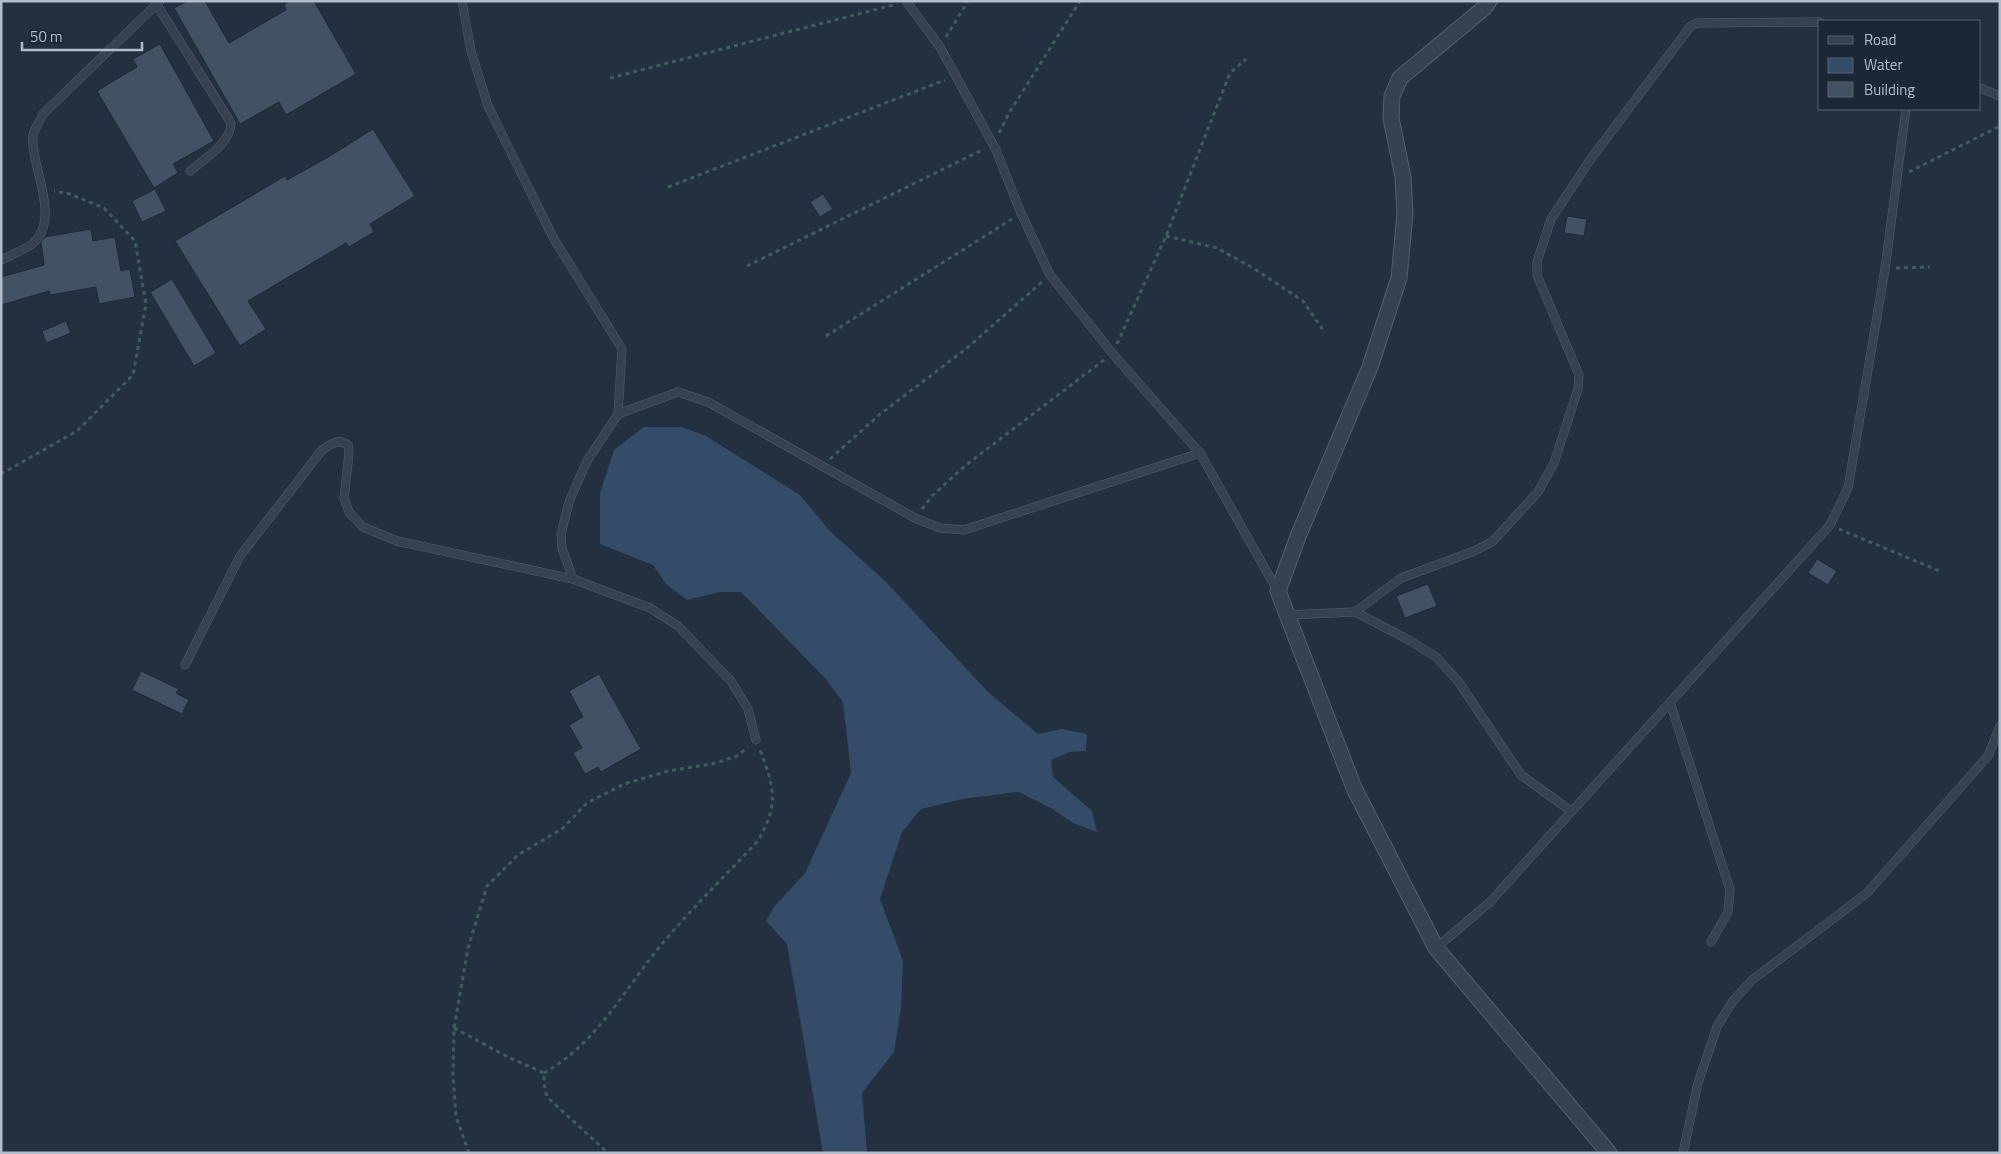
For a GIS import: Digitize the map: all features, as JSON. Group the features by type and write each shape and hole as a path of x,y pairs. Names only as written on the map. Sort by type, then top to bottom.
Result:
{"street":[{"path":"1489,1 1484,8 1400,78 1392,96 1391,118 1403,177 1405,214 1398,278 1370,367 1278,591 1354,788 1436,948 1609,1153"}],"lane":[{"path":"462,1 472,52 488,106 554,239 622,350 618,414 587,461 569,502 561,534 562,548 573,579"},
{"path":"906,1 940,47 993,145 1021,213 1050,275 1113,354 1200,453 1278,591"},
{"path":"1,260 33,243 40,233 44,221 44,188 33,143 36,126 43,114 159,3 231,123 231,131 226,139 190,171"},
{"path":"1354,612 1401,578 1472,552 1492,542 1538,492 1554,463 1578,389 1579,375 1537,275 1537,262 1545,234 1552,219 1590,160 1690,27 1697,23 1818,22"},
{"path":"1981,88 2000,96"},
{"path":"1436,948 1490,902 1830,525 1848,488 1885,269 1906,110"},
{"path":"618,414 678,392 708,402 915,518 940,528 964,530 1200,453"},
{"path":"185,665 240,556 322,450 340,441 348,445 350,453 344,498 349,512 363,527 397,541 573,579 650,608 678,626 731,682 748,709 756,740"},
{"path":"1286,615 1354,612 1410,640 1436,658 1458,681 1521,775 1571,811"},
{"path":"1670,702 1730,890 1728,912 1711,942"},
{"path":"1683,1153 1698,1083 1717,1027 1732,1002 1752,980 1867,893 1988,756 2000,726"}],"path":[{"path":"610,78 906,1"},
{"path":"940,47 968,1"},
{"path":"747,266 993,145 1009,113 1080,1"},
{"path":"915,518 932,496 966,465 1113,354 1166,236 1230,73 1246,59"},
{"path":"668,187 955,76"},
{"path":"1898,177 2000,126"},
{"path":"1,474 77,431 133,375 146,304 135,241 104,208 70,194 44,188"},
{"path":"826,336 1021,213"},
{"path":"1166,236 1217,248 1254,268 1303,301 1326,333"},
{"path":"1885,269 1930,266"},
{"path":"823,466 879,415 967,348 1050,275"},
{"path":"1830,525 1942,572"},
{"path":"469,1153 456,1117 453,1076 454,1028 468,948 487,886 518,855 563,828 587,803 624,784 668,771 712,764 737,756 756,740 772,780 774,807 767,826 757,842 662,944 598,1030 560,1064 544,1073"},
{"path":"454,1028 508,1057 544,1073"},
{"path":"544,1073 547,1097 608,1153"}],"water":[{"path":"644,427 682,427 706,436 800,495 829,530 887,583 988,692 1038,734 1062,729 1087,734 1086,751 1070,752 1051,760 1053,777 1092,811 1097,832 1073,823 1051,808 1019,792 962,799 921,809 902,832 880,899 903,961 901,1008 894,1052 862,1093 867,1153 823,1153 787,944 766,921 774,907 805,873 851,773 843,702 825,678 741,592 720,592 687,600 666,584 653,565 600,544 600,493 614,450"}],"building":[{"path":"187,1 205,1 229,43 286,10 284,5 290,1 314,1 356,74 286,115 279,102 240,124 174,8"},
{"path":"160,44 214,141 173,164 178,173 154,188 97,91 137,67 133,59"},
{"path":"373,129 415,196 370,224 374,232 349,247 346,243 248,301 266,329 240,346 175,241 285,176 287,180"},
{"path":"155,189 166,211 142,222 132,201"},
{"path":"823,194 833,209 820,217 810,202"},
{"path":"1567,216 1587,219 1584,236 1564,233"},
{"path":"91,229 93,241 115,237 121,271 130,269 135,297 99,304 96,287 50,295 49,291 1,305 1,277 44,265 41,242 45,237"},
{"path":"172,279 216,353 194,366 150,292"},
{"path":"66,321 71,333 46,343 42,331"},
{"path":"1817,559 1837,571 1828,585 1808,573"},
{"path":"1428,584 1437,606 1405,618 1396,596"},
{"path":"141,671 179,689 176,693 189,700 182,714 132,690"},
{"path":"599,674 641,749 601,772 598,767 585,774 573,753 582,748 569,725 583,717 569,691"}]}
